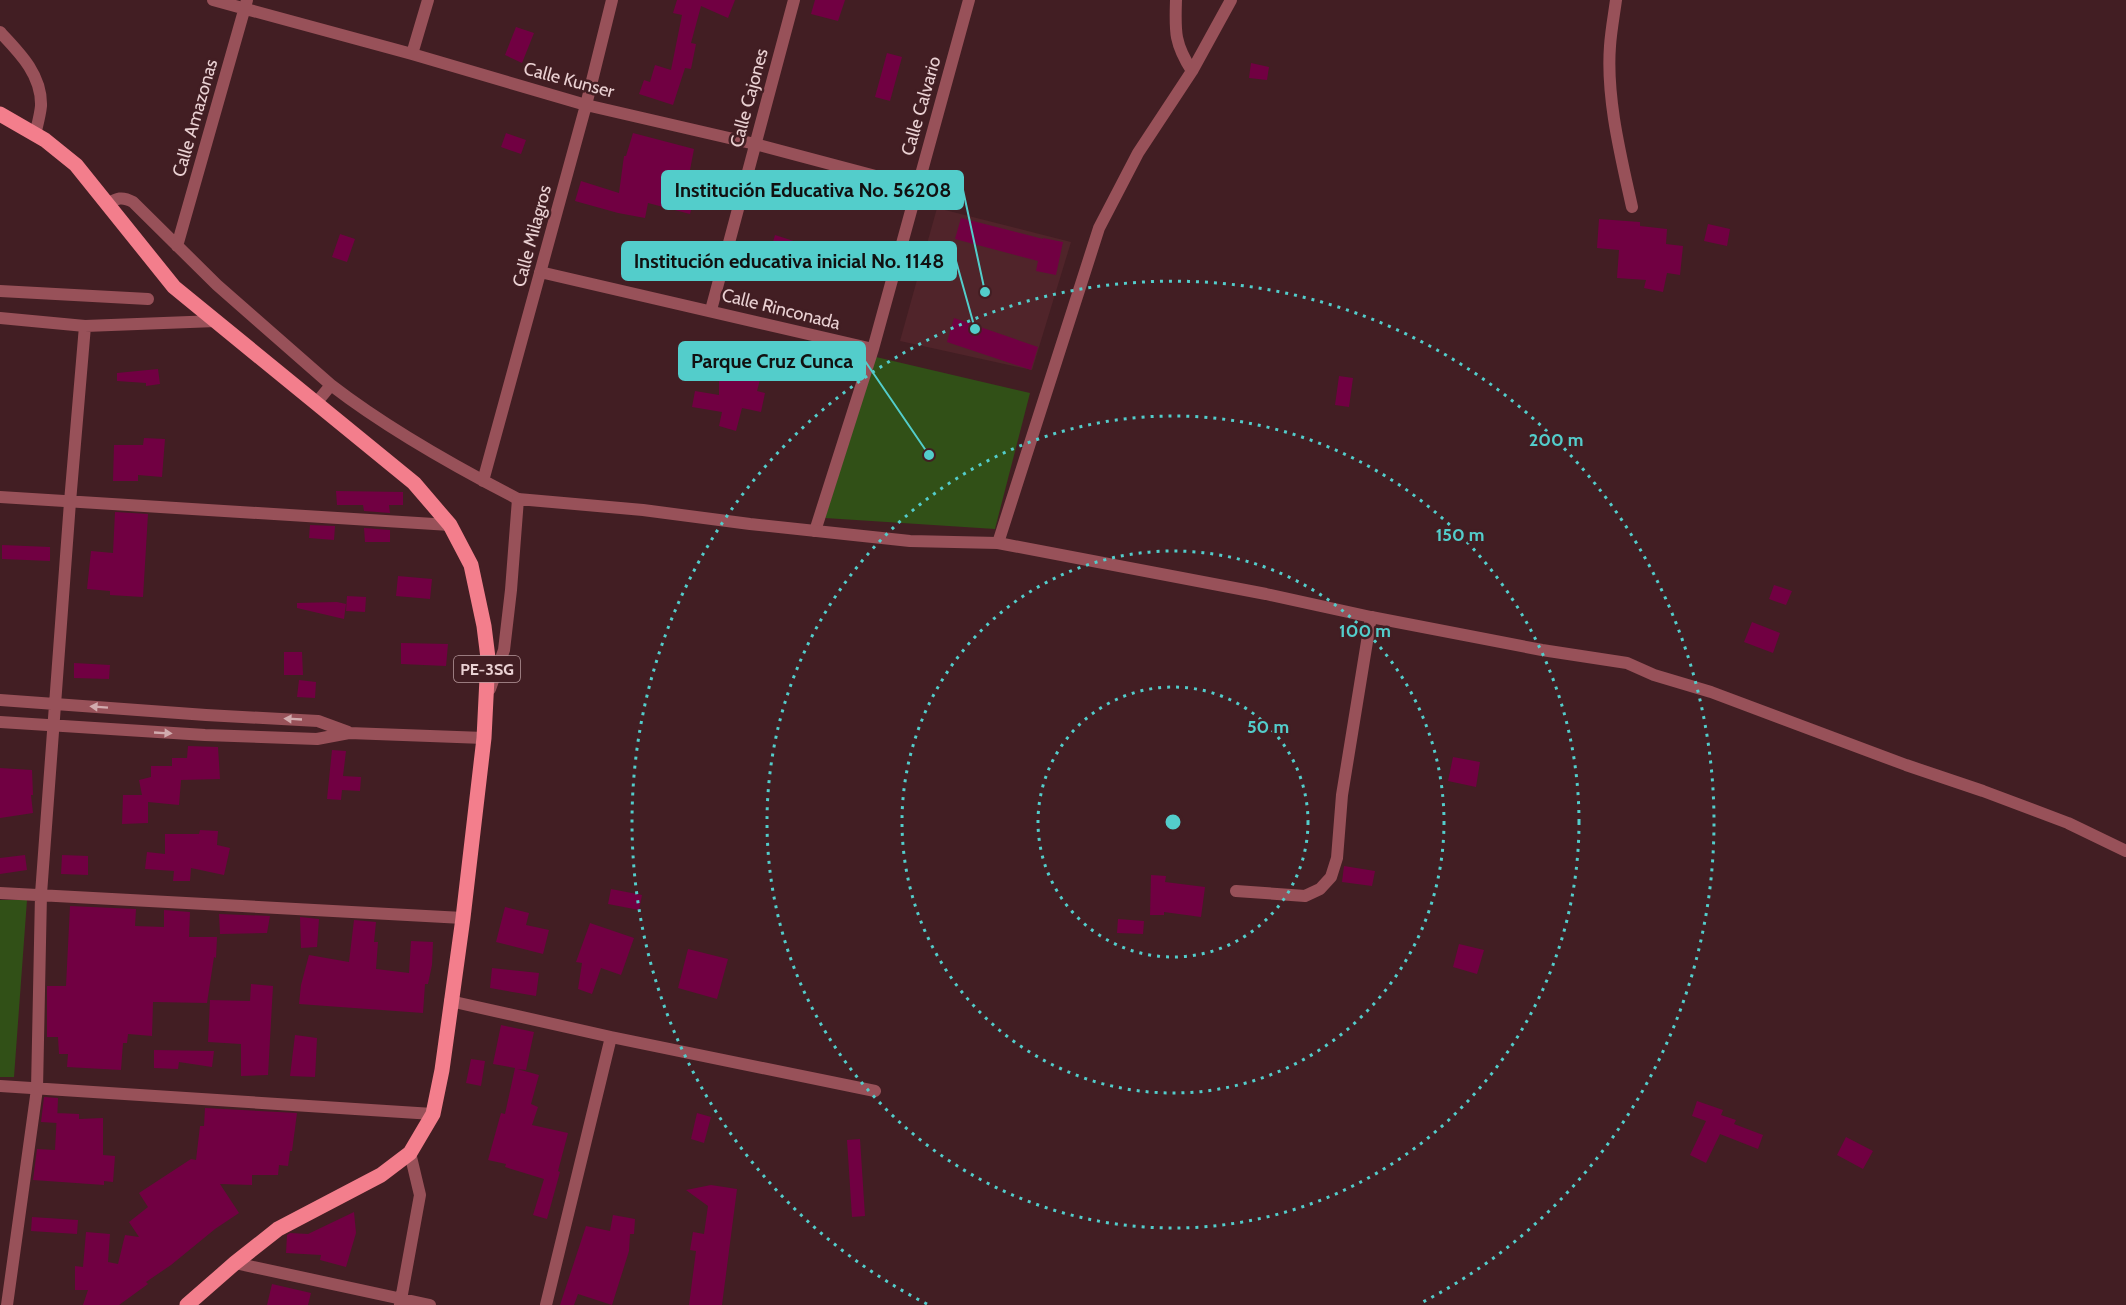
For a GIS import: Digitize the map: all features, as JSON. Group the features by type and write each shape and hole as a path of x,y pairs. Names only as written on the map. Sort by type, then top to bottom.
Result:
{"main road":[{"name":"PE-3SG","path":"2,120 36,135 76,165 174,288 414,483 450,525 471,565 488,658 484,738 463,918 442,1070 433,1114 410,1154 381,1175 278,1229 188,1305"}],"street":[{"name":"Calle Kunser","path":"213,0 246,4 586,105 755,144 917,187"},
{"path":"412,54 428,0"},
{"name":"Calle Milagros","path":"483,481 586,105 612,0"},
{"name":"Calle Cajones","path":"711,310 794,0"},
{"name":"Calle Calvario","path":"815,531 873,349 969,0"},
{"path":"1176,0 1174,32 1183,57 1192,71"},
{"path":"998,543 1099,228 1138,153 1192,71 1232,0"},
{"path":"1616,0 1610,48 1612,92 1621,157 1632,207"},
{"name":"Calle Amazonas","path":"177,246 246,4"},
{"path":"0,32 26,60 39,86 41,106 36,135"},
{"path":"107,204 117,198 126,198 133,202 217,285 355,404 483,481 518,499 643,510 910,541 998,543 1542,650 1627,663 1654,675 1711,692 2068,823 2126,851"},
{"name":"Calle Rinconada","path":"540,272 873,349"},
{"path":"0,291 148,299"},
{"path":"0,318 85,326 216,321"},
{"path":"7,1305 37,1089 41,894 85,326"},
{"path":"317,402 331,385"},
{"path":"0,497 450,525"},
{"path":"486,701 504,650 518,499"},
{"path":"1236,891 1305,896 1320,889 1331,877 1338,858 1344,783 1371,617"},
{"path":"349,733 318,721 1,700 0,720 53,727 317,739 349,733 484,738"},
{"path":"206,715 206,735"},
{"path":"0,893 463,918"},
{"path":"450,1001 611,1037 875,1091"},
{"path":"546,1305 611,1037"},
{"path":"0,1086 433,1114"},
{"path":"401,1302 420,1195 410,1154"},
{"path":"235,1263 401,1302 430,1305"}],"shaded area":[{"path":"937,208 1071,242 1032,370 900,341"}],"green space":[{"path":"876,357 1030,393 995,529 825,518"},
{"path":"0,900 27,900 14,1077 0,1077"}],"building":[{"path":"677,0 735,0 728,18 701,6 691,43 696,44 691,69 685,68 673,105 639,94 644,80 650,82 655,65 671,70 682,15 673,13"},
{"path":"815,0 845,0 838,21 811,14"},
{"path":"516,27 534,33 522,63 505,55"},
{"path":"887,53 902,57 890,101 875,97"},
{"path":"1251,63 1269,67 1267,80 1249,78"},
{"path":"506,133 526,140 521,154 501,147"},
{"path":"633,133 694,149 690,170 701,173 690,214 648,203 645,218 575,201 581,181 619,193 624,156 626,156"},
{"path":"961,218 1063,242 1056,275 1036,271 1038,261 955,239"},
{"path":"1599,219 1640,222 1640,226 1667,229 1666,244 1683,246 1680,275 1667,273 1663,292 1644,288 1646,280 1617,278 1619,250 1597,248"},
{"path":"1708,224 1730,229 1727,246 1704,241"},
{"path":"340,234 355,239 347,262 332,257"},
{"path":"775,235 834,254 831,265 787,254 783,267 767,263"},
{"path":"954,318 1038,347 1031,370 947,342"},
{"path":"158,369 160,384 146,386 146,383 117,381 117,373"},
{"path":"719,376 761,376 757,391 765,393 761,412 742,408 736,431 719,426 722,412 692,407 695,391 719,395"},
{"path":"1339,376 1353,378 1349,407 1335,405"},
{"path":"144,438 165,439 162,477 138,475 138,481 113,481 114,445 143,445"},
{"path":"336,491 403,492 403,505 389,505 390,513 364,511 363,505 337,505"},
{"path":"115,512 148,514 143,597 110,595 110,591 87,589 91,551 113,553"},
{"path":"310,525 335,526 334,540 309,538"},
{"path":"364,528 390,530 390,542 365,542"},
{"path":"2,545 50,547 50,561 2,559"},
{"path":"398,576 432,579 430,599 396,596"},
{"path":"1774,585 1792,591 1786,605 1769,599"},
{"path":"347,596 366,597 365,612 346,611"},
{"path":"337,602 346,604 344,619 297,608 297,603"},
{"path":"1752,622 1780,633 1773,653 1744,642"},
{"path":"401,643 448,644 446,666 401,664"},
{"path":"284,652 302,652 303,675 284,675"},
{"path":"74,663 110,665 109,679 74,678"},
{"path":"299,680 316,682 315,698 297,697"},
{"path":"188,746 218,747 220,779 181,780 179,805 148,802 148,823 122,824 123,795 142,795 139,780 151,777 151,766 172,766 172,758 187,758"},
{"path":"332,750 346,751 343,776 361,777 360,791 342,790 341,800 327,799"},
{"path":"1453,757 1480,762 1476,787 1448,781"},
{"path":"0,768 32,770 33,813 0,818"},
{"path":"200,830 218,831 217,845 230,848 224,875 191,868 190,881 173,881 174,871 145,869 147,852 165,854 165,834 199,834"},
{"path":"25,855 27,870 0,874 0,858"},
{"path":"62,855 88,856 88,875 61,874"},
{"path":"1344,866 1375,871 1372,886 1342,882"},
{"path":"1151,875 1166,876 1165,882 1205,887 1201,917 1164,912 1164,915 1150,915"},
{"path":"611,889 642,895 639,910 608,904"},
{"path":"70,906 136,909 135,926 164,927 164,910 190,912 189,937 217,937 216,958 214,957 207,1003 153,1002 152,1036 128,1034 127,1043 123,1043 121,1070 67,1067 68,1054 59,1054 58,1037 47,1037 47,986 66,986"},
{"path":"505,907 529,913 526,925 549,930 543,954 496,942"},
{"path":"219,914 270,916 267,933 220,934"},
{"path":"300,917 319,919 317,947 301,948"},
{"path":"1118,919 1144,921 1143,934 1117,933"},
{"path":"354,920 376,922 374,942 378,942 376,969 409,973 411,941 433,942 432,965 428,984 425,984 423,1013 299,1004 301,985 309,955 349,962"},
{"path":"590,923 634,938 621,975 601,968 592,994 578,989 582,963 576,962"},
{"path":"1459,944 1484,950 1477,974 1453,967"},
{"path":"688,949 728,959 717,999 678,988"},
{"path":"492,968 539,973 536,996 490,988"},
{"path":"251,984 273,986 268,1075 241,1076 241,1044 208,1042 210,1000 250,1001"},
{"path":"501,1025 534,1032 526,1070 517,1069 539,1075 531,1104 538,1107 532,1125 568,1133 547,1219 533,1215 544,1179 505,1167 506,1164 488,1160 501,1113 505,1114 515,1068 493,1064"},
{"path":"295,1035 317,1038 315,1077 290,1076"},
{"path":"154,1050 214,1051 212,1067 179,1062 178,1069 154,1068"},
{"path":"471,1059 485,1061 481,1086 466,1083"},
{"path":"44,1097 58,1098 57,1123 41,1122"},
{"path":"1697,1101 1723,1110 1721,1115 1736,1120 1734,1124 1763,1135 1758,1149 1720,1134 1706,1163 1690,1155 1706,1121 1692,1116"},
{"path":"205,1108 297,1113 288,1166 279,1165 278,1175 252,1175 252,1185 220,1184 239,1213 215,1229 119,1305 83,1305 88,1290 75,1290 75,1266 83,1267 86,1232 110,1234 108,1262 118,1264 125,1235 139,1237 129,1222 148,1207 139,1193 191,1159 196,1160 200,1126 204,1126"},
{"path":"57,1113 79,1114 79,1119 103,1118 103,1155 115,1156 113,1182 104,1181 104,1185 33,1180 37,1149 55,1150"},
{"path":"697,1113 711,1117 704,1143 691,1139"},
{"path":"1846,1137 1873,1151 1863,1169 1837,1155"},
{"path":"860,1139 865,1216 852,1217 847,1140"},
{"path":"711,1185 737,1189 722,1305 689,1305 696,1251 690,1250 693,1232 704,1234 708,1206 686,1190"},
{"path":"354,1212 356,1233 346,1267 320,1260 321,1255 286,1253 287,1235 290,1233 308,1234"},
{"path":"613,1215 635,1219 634,1234 630,1234 629,1251 612,1305 578,1294 574,1305 560,1305 586,1226 610,1231"},
{"path":"32,1217 78,1220 77,1234 31,1231"},
{"path":"272,1284 311,1293 308,1305 267,1305"}],"place":[{"name":"Institución Educativa No. 56208","path":"985,292"},
{"name":"Institución educativa inicial No. 1148","path":"975,329"},
{"name":"Parque Cruz Cunca","path":"929,455"}]}
